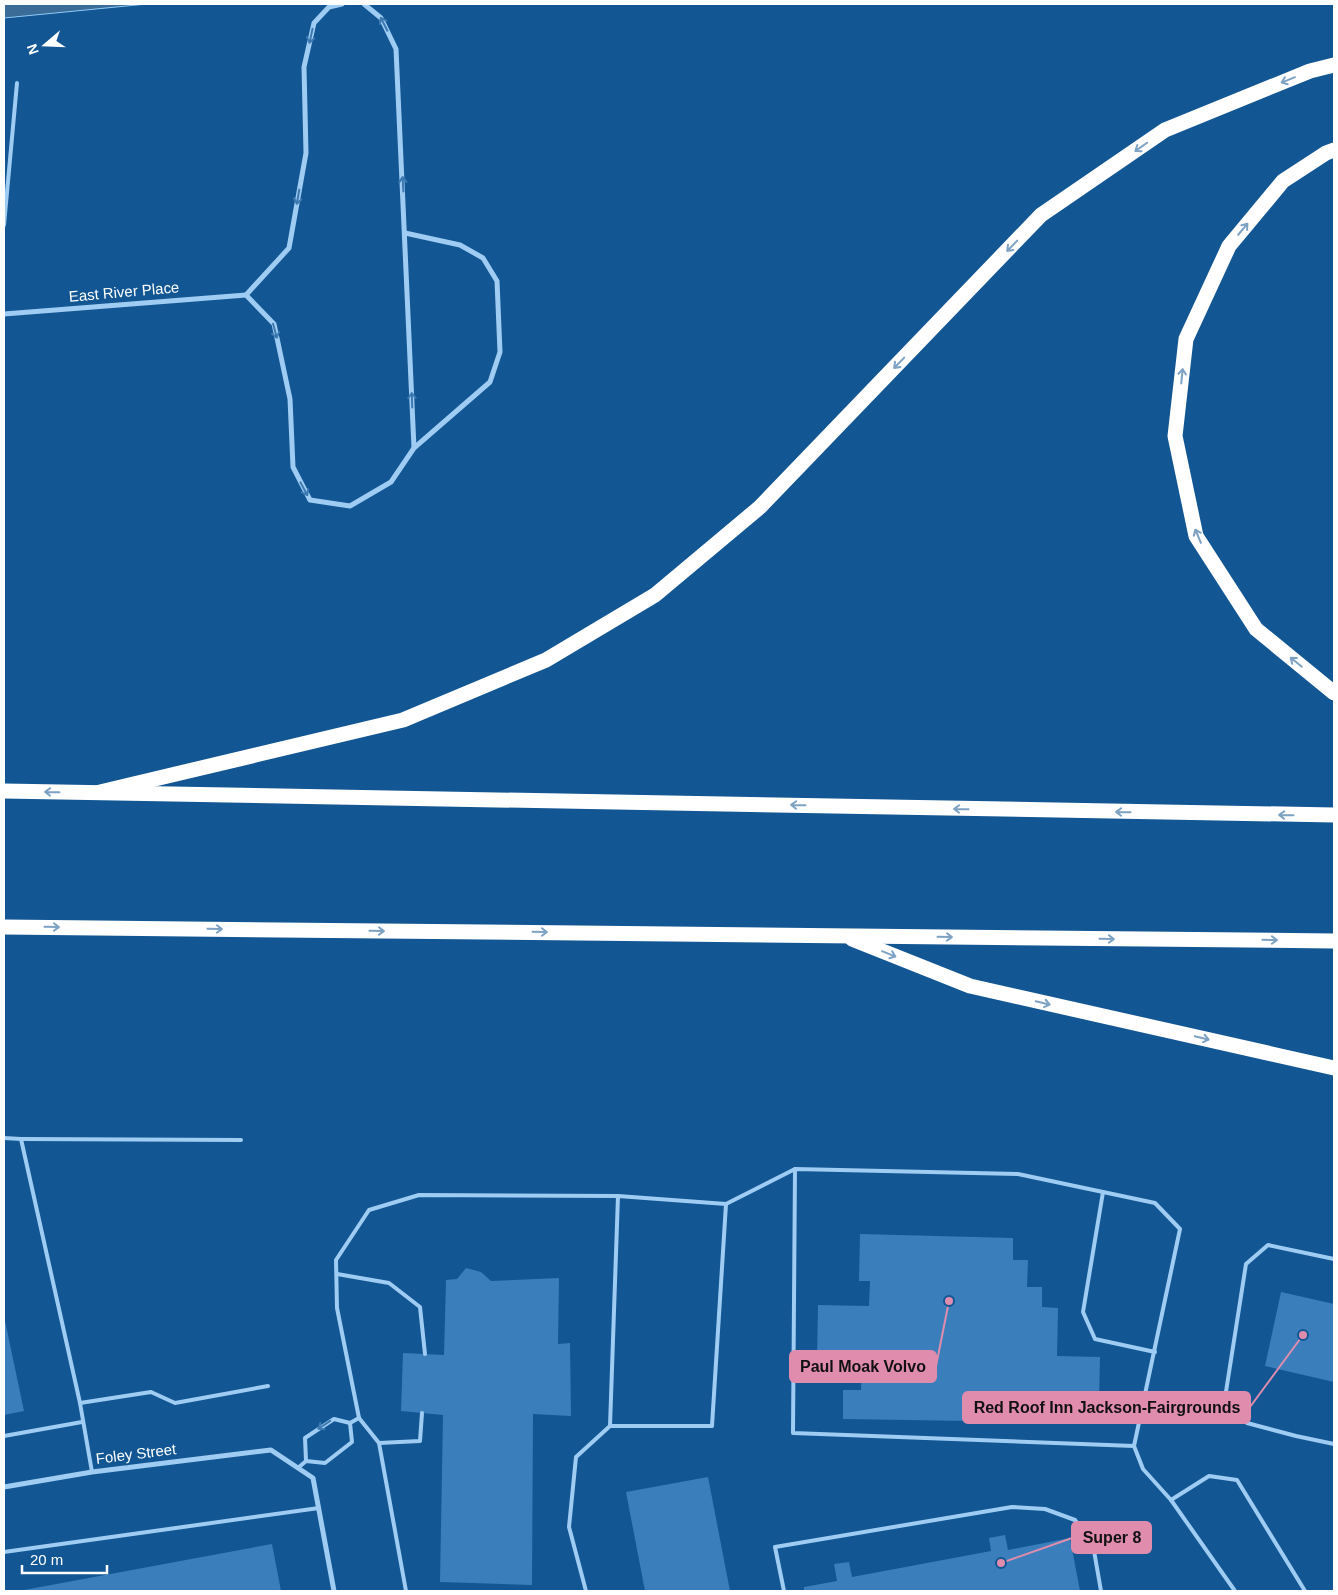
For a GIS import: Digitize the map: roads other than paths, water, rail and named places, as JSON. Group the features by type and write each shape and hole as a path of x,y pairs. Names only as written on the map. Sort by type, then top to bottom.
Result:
{"highway":[{"path":"100,792 403,720 546,660 655,595 760,507 1041,215 1165,130 1310,72 1334,65"},
{"path":"1334,150 1326,153 1283,182 1229,246 1186,339 1175,436 1196,536 1256,629 1334,693"},
{"path":"4,791 1334,816"},
{"path":"4,927 1334,941"},
{"path":"843,936 970,986 1334,1068"}],"street":[{"path":"342,4 329,7 314,22 304,68 306,153 289,248 246,295 274,324 290,399 293,467 310,500 350,506 391,482 414,448 490,382 500,352 498,281 483,258 460,245 405,232"},
{"path":"364,4 381,18 396,49 414,448"},
{"name":"East River Place","path":"4,314 246,295"},
{"name":"Foley Street","path":"4,1487 92,1472 271,1450 298,1468"},
{"path":"298,1468 312,1478 320,1508 334,1591"}],"lane":[{"path":"4,225 17,83"},
{"path":"4,1138 241,1140"},
{"path":"21,1139 80,1403 92,1472"},
{"path":"795,1169 793,1433 1134,1446"},
{"path":"406,1591 379,1443 359,1418 337,1308 336,1260 369,1210 419,1195 618,1196 726,1204 795,1169 1018,1174 1155,1203 1180,1229 1134,1446 1143,1469 1171,1500 1235,1591"},
{"path":"1102,1192 1083,1312 1094,1339 1155,1352"},
{"path":"610,1426 618,1196"},
{"path":"586,1591 569,1527 576,1457 610,1426 712,1426 726,1204"},
{"path":"1334,1258 1268,1245 1246,1264 1226,1398 1247,1423 1334,1444"},
{"path":"336,1274 389,1283 420,1307 425,1354"},
{"path":"80,1403 151,1392 175,1404 268,1386"},
{"path":"379,1443 420,1442 422,1413"},
{"path":"306,1461 305,1438 334,1419 350,1423 359,1418"},
{"path":"4,1436 82,1422"},
{"path":"298,1468 306,1461 325,1463 352,1442 350,1423"},
{"path":"1171,1500 1209,1476 1237,1480 1304,1591"},
{"path":"784,1591 776,1547 1012,1507 1045,1509 1075,1520 1093,1545 1101,1591"},
{"path":"4,1552 320,1508"}],"water":[{"path":"4,4 147,4 4,18"}],"place":[{"name":"Paul Moak Volvo","path":"949,1301"},
{"name":"Red Roof Inn Jackson-Fairgrounds","path":"1303,1335"},
{"name":"Super 8","path":"1001,1563"}]}
